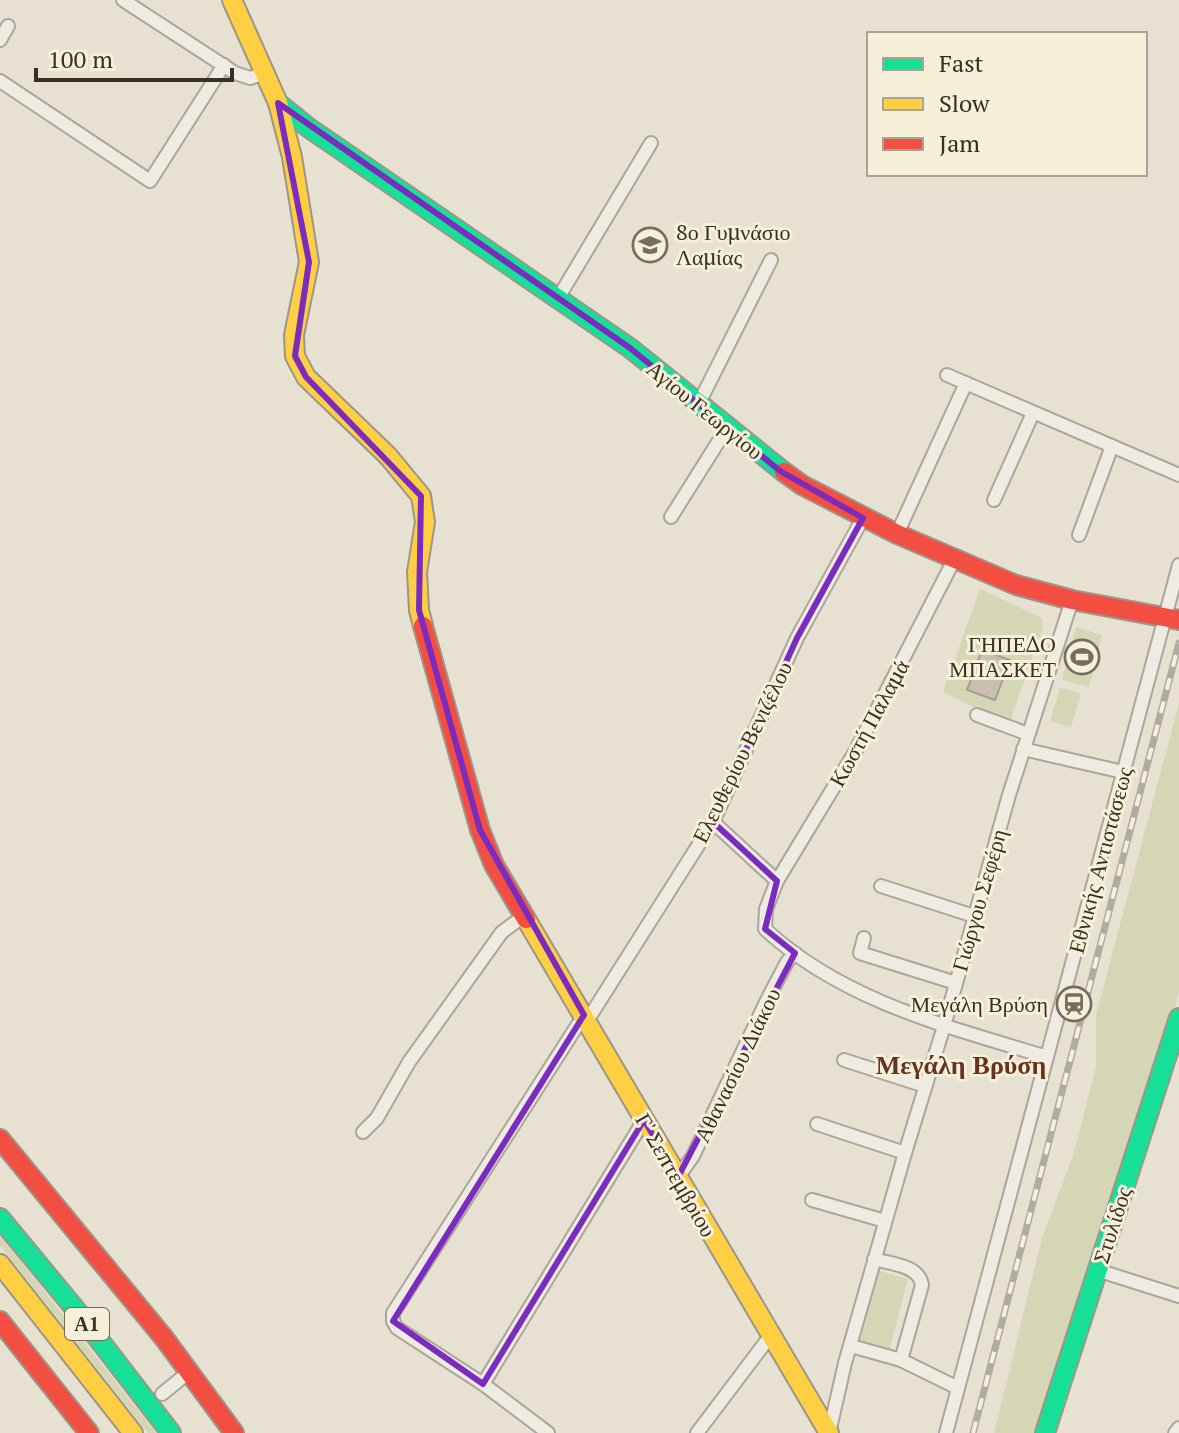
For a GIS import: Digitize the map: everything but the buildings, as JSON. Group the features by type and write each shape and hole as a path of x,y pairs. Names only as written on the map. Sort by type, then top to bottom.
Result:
{"main road":[{"path":"232,0 278,103"},
{"name":"Αγίου Γεωργίου","path":"278,103 309,128 630,348 802,485 897,534 1016,585 1072,600 1172,618"},
{"name":"Γ' Σεπτεμβρίου","path":"278,103 292,157 309,262 294,335 295,356 306,377 388,456 421,496 425,522 417,588 424,634 486,847 829,1433"},
{"name":"Στυλίδος","path":"1045,1433 1178,1024"},
{"path":"0,1139 189,1372 234,1433"},
{"name":"Α1","path":"0,1218 171,1433"},
{"name":"Α1","path":"0,1264 133,1433"},
{"path":"0,1321 89,1433"}],"street":[{"path":"123,0 243,77 263,74"},
{"path":"0,40 8,26"},
{"path":"0,81 150,181 224,65"},
{"path":"557,300 651,143"},
{"path":"699,403 771,260"},
{"path":"947,375 1179,475"},
{"path":"897,534 966,383"},
{"path":"994,500 1033,413"},
{"path":"671,517 727,428"},
{"path":"1079,535 1112,446"},
{"name":"Ελευθερίου Βενιζέλου","path":"548,1433 483,1384 397,1328 393,1313 713,822 797,638 863,518"},
{"name":"Κωστή Παλαμά","path":"795,953 765,929 766,909 777,881 855,752 954,560"},
{"name":"Εθνικής Αντιστάσεως","path":"946,1433 1123,772 1172,618 1179,565"},
{"name":"Γιώργου Σεφέρη","path":"829,1433 885,1221 1023,749 1072,600"},
{"path":"977,715 1028,734"},
{"path":"1023,749 1123,772"},
{"path":"713,822 777,881"},
{"path":"881,886 974,916"},
{"path":"363,1132 377,1118 409,1062 502,932 524,916"},
{"path":"864,938 860,953 956,983"},
{"path":"795,953 838,982 944,1026 1047,1057"},
{"name":"Αθανασίου Διάκου","path":"678,1177 693,1156 767,1000 795,953"},
{"path":"844,1060 925,1086"},
{"path":"483,1384 644,1120"},
{"path":"817,1124 905,1153"},
{"path":"812,1200 885,1221"},
{"path":"874,1259 913,1270 920,1277 922,1285 901,1360"},
{"path":"1097,1270 1179,1296"},
{"path":"697,1433 771,1335"},
{"path":"851,1346 901,1360 958,1388"},
{"path":"162,1394 189,1372"},
{"path":"1175,1433 1179,1428"}],"highlighted area":[{"path":"278,103 630,348 780,471 863,518 797,638 713,822 777,881 765,929 795,953 678,1177 644,1120 483,1384 393,1321 584,1015 480,830 419,610 421,496 306,377 295,356 309,262"}],"green space":[{"path":"980,589 1042,618 1043,628 1009,724 943,692"},
{"name":"ΓΗΠΕΔΟ ΜΠΑΣΚΕΤ","path":"1076,627 1102,635 1089,687 1062,680"},
{"path":"1060,688 1081,693 1071,727 1050,721"},
{"path":"1179,703 1179,992 1040,1433 994,1433 1042,1238 1073,1156 1096,1067 1096,1015"},
{"path":"0,1235 156,1433 148,1433 0,1245"},
{"path":"879,1271 908,1279 888,1355 858,1347"}],"railway":[{"path":"973,1433 1179,643"}],"traffic: fast":[{"path":"278,103 309,128 630,348 784,472"},
{"path":"1045,1433 1179,1018"},
{"path":"0,1218 171,1433"}],"traffic: slow":[{"path":"232,0 278,103 292,157 309,262 294,335 295,356 306,377 388,456 421,496 425,522 417,572 423,626"},
{"path":"526,919 829,1433"},
{"path":"0,1264 133,1433"}],"traffic: jam":[{"path":"784,472 802,485 897,534 1016,585 1072,600 1179,620"},
{"path":"423,626 480,830 494,865 526,919"},
{"path":"0,1139 164,1338 234,1433"},
{"path":"0,1321 89,1433"}],"place":[{"name":"8ο Γυμνάσιο Λαμίας","path":"650,245"},
{"name":"ΓΗΠΕΔΟ ΜΠΑΣΚΕΤ","path":"1082,657"},
{"name":"Μεγάλη Βρύση","path":"1074,1004"}],"district":[{"name":"Μεγάλη Βρύση","path":"961,1065"}]}
